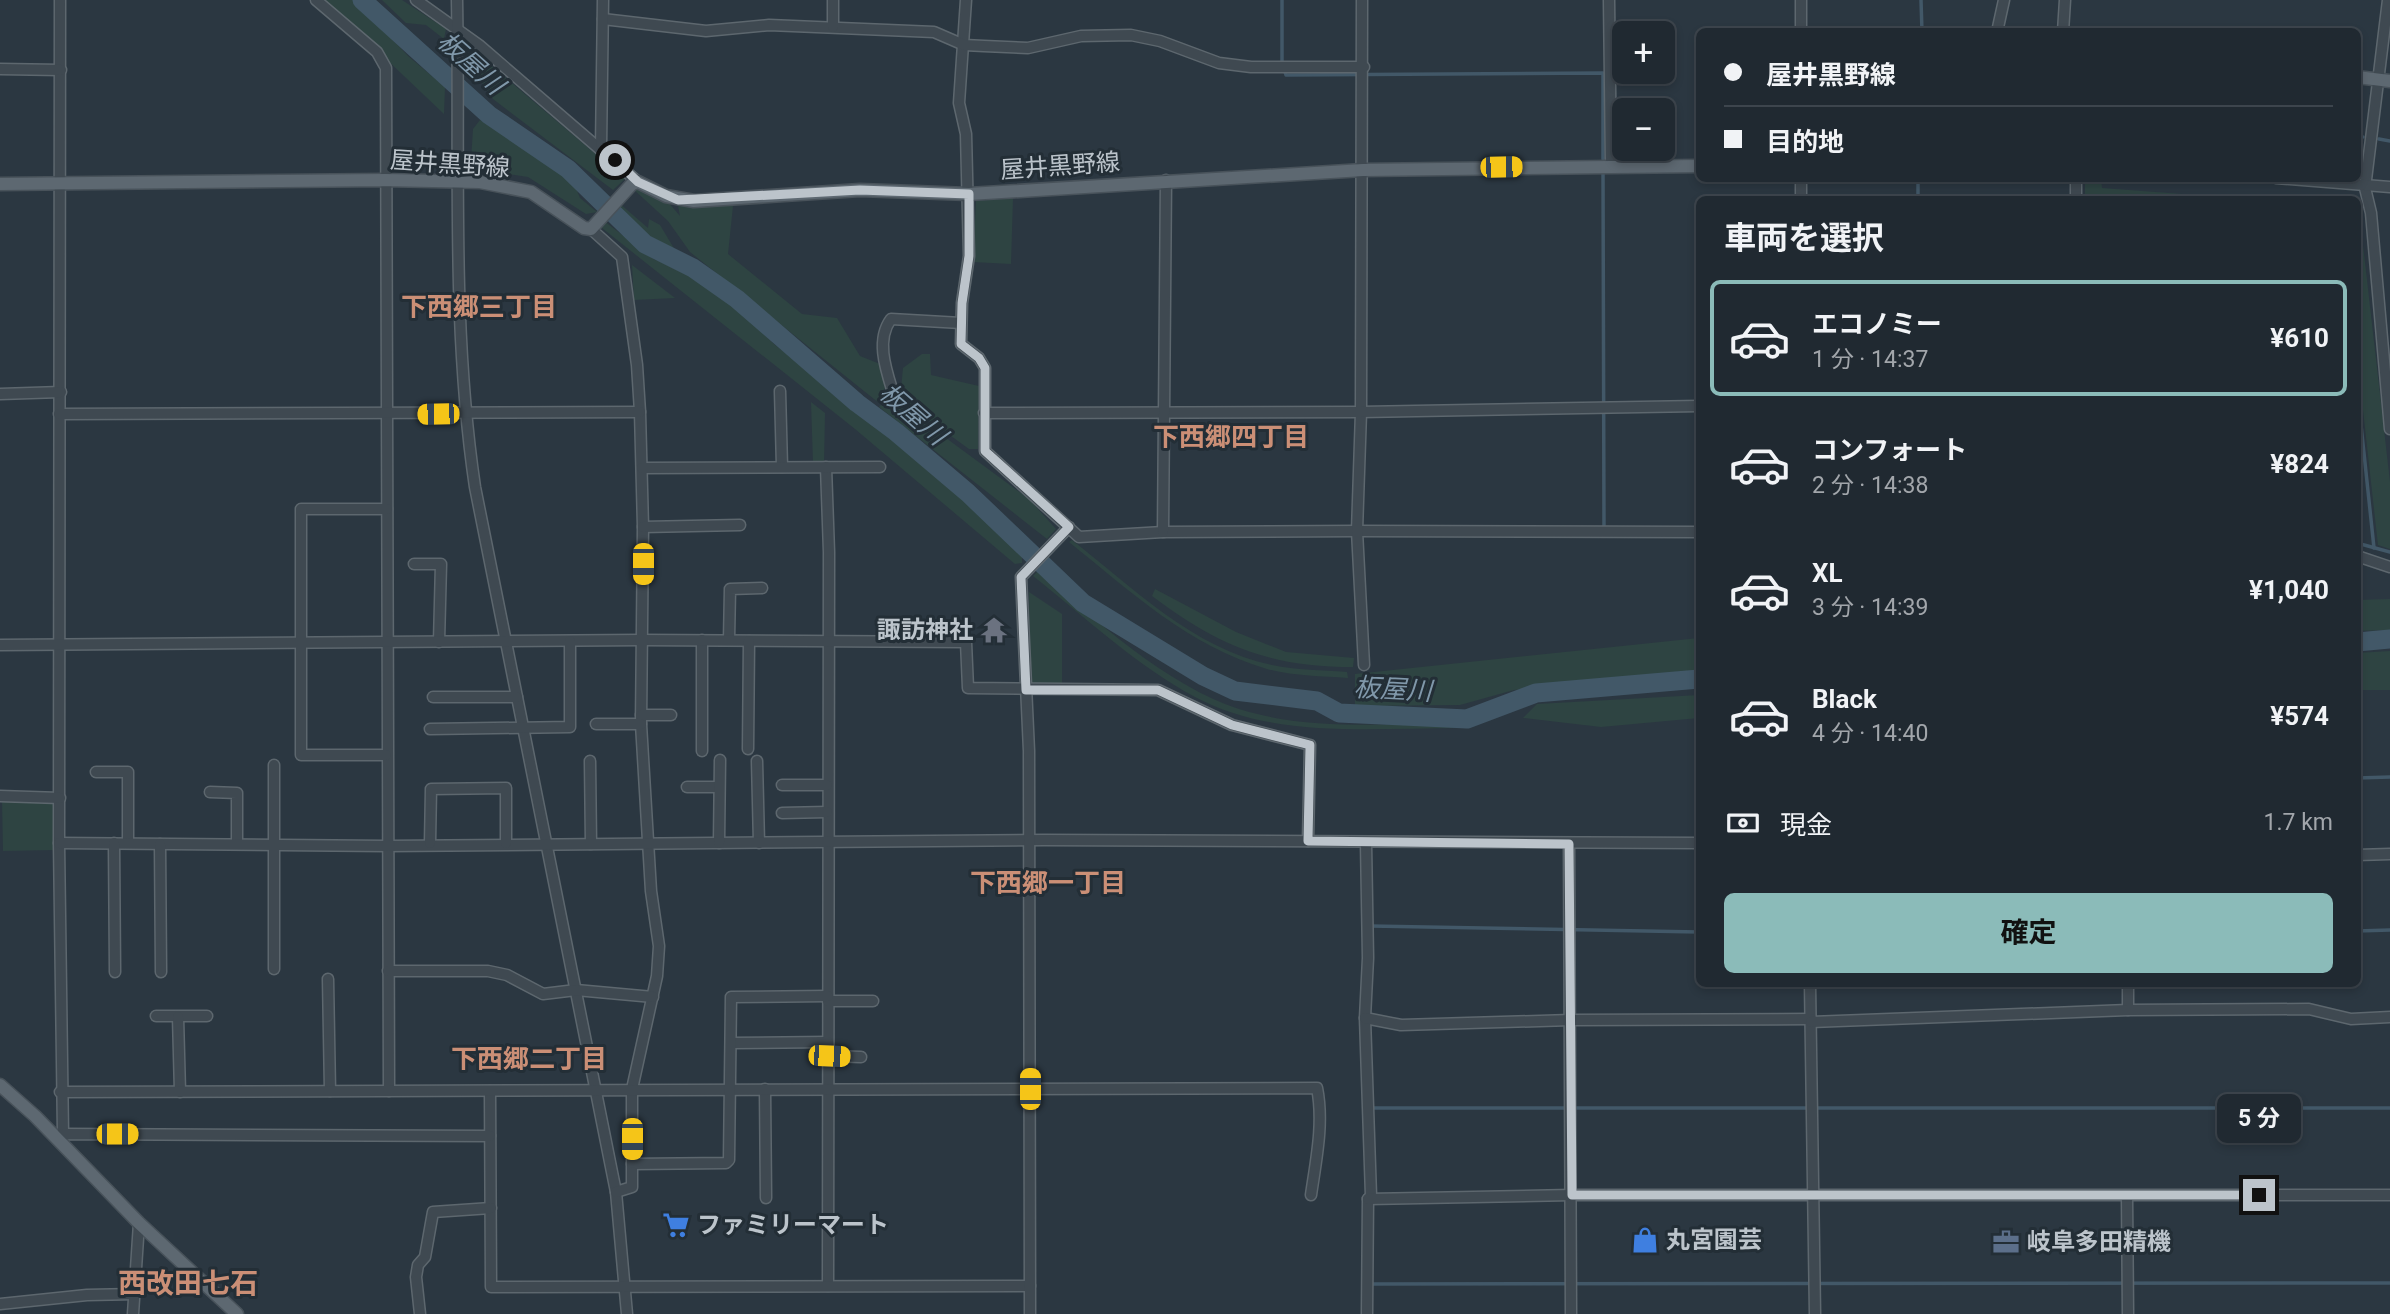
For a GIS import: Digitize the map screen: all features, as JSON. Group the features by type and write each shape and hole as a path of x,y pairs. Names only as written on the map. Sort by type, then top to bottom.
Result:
{"main road":[{"path":"2361,78 2384,81"},
{"name":"屋井黒野線","path":"635,183 666,196 694,201 860,190 969,194 1363,170 1696,166"},
{"name":"屋井黒野線","path":"0,184 385,180 481,182 531,192 584,228 593,228"},
{"path":"593,228 635,183"},
{"path":"0,1085 59,1136 139,1223 237,1314"}],"street":[{"path":"60,0 59,1136 490,1136"},
{"path":"316,0 376,52 386,68 389,1091"},
{"path":"416,0 601,148 635,183"},
{"path":"457,0 457,296 464,413 475,487 615,1192 627,1314"},
{"path":"601,148 603,0"},
{"path":"833,0 833,27"},
{"path":"966,0 959,103 965,134 969,194 969,256 961,344 979,358 985,368 985,451 1066,531 1079,537 1163,532 1696,532"},
{"path":"1362,0 1361,412 1357,531 1363,665"},
{"path":"1609,0 1611,165"},
{"path":"1801,0 1801,28"},
{"path":"1998,28 2004,0"},
{"path":"2063,28 2065,0"},
{"path":"2388,0 2384,81 2365,188 2385,316 2390,426"},
{"path":"603,19 706,31 769,25 934,33 964,45 1028,47 1081,36 1131,35 1160,41 1230,64 1251,67 1363,67"},
{"path":"0,69 61,69"},
{"path":"1163,532 1167,180"},
{"path":"2312,182 2365,188 2390,187"},
{"path":"593,228 622,257 638,365 643,527 641,719 659,946 653,997 632,1089 632,1187 615,1192"},
{"path":"895,399 883,360 884,333 891,318 961,323"},
{"path":"780,391 782,467"},
{"path":"0,394 61,392"},
{"path":"984,413 1163,410 1361,412 1696,405"},
{"path":"59,414 385,415 640,412"},
{"path":"826,467 829,552 828,1286"},
{"path":"642,468 880,467"},
{"path":"386,755 301,755 300,643 301,509 387,509"},
{"path":"643,527 740,525"},
{"path":"1030,1314 1030,841 1021,577 1066,531"},
{"path":"2361,557 2390,567"},
{"path":"414,564 441,564 439,642"},
{"path":"729,640 730,589 762,588"},
{"path":"0,645 642,640 966,642 968,688 1158,690 1232,725 1310,745 1308,841"},
{"path":"702,640 702,751"},
{"path":"430,729 570,727 570,641"},
{"path":"748,749 749,641"},
{"path":"433,697 517,698"},
{"path":"596,724 671,715"},
{"path":"719,760 719,843"},
{"path":"590,761 591,845"},
{"path":"757,761 759,844"},
{"path":"274,765 274,969"},
{"path":"96,772 128,772 128,843"},
{"path":"782,785 827,785"},
{"path":"687,787 719,787"},
{"path":"430,843 430,789 506,788 506,843"},
{"path":"210,792 237,793 237,844"},
{"path":"0,796 60,798"},
{"path":"782,813 827,812"},
{"path":"59,843 1696,843"},
{"path":"114,843 115,972"},
{"path":"1366,843 1366,1018 1371,1196 1368,1199 1367,1314"},
{"path":"160,844 161,972"},
{"path":"1569,844 1571,1314"},
{"path":"2361,855 2390,854"},
{"path":"388,971 488,971 507,975 543,994 576,990 653,997"},
{"path":"328,979 330,1091"},
{"path":"1810,987 1815,1314"},
{"path":"2127,1010 2128,987"},
{"path":"632,1164 726,1163 729,1160 731,997 873,1001"},
{"path":"1366,1018 1401,1026 1571,1020 1811,1021 2127,1010 2308,1009 2351,1019 2390,1017"},
{"path":"156,1016 207,1016"},
{"path":"178,1017 180,1092"},
{"path":"730,1043 828,1042"},
{"path":"829,1056 861,1057"},
{"path":"60,1092 1317,1087 1320,1103 1311,1195"},
{"path":"765,1089 766,1198"},
{"path":"490,1091 491,1287 1030,1286"},
{"path":"1368,1199 1572,1195 2390,1195"},
{"path":"2127,1196 2128,1314"},
{"path":"420,1314 416,1277 418,1265 425,1256 433,1212 491,1208"},
{"path":"133,1314 139,1223"},
{"path":"0,1304 87,1295 135,1294"}],"green space":[{"path":"324,0 355,0 408,56 445,87 444,114"},
{"path":"382,0 402,0 446,29 444,39 426,25 406,23"},
{"path":"480,56 625,179 613,190 493,99 471,66"},
{"path":"480,120 568,169 580,198 597,212 586,214 528,177 481,170 471,160 473,129"},
{"path":"2085,182 2101,182 2102,188 2209,196 2085,196"},
{"path":"632,188 656,188 680,216 678,206 733,206 728,254 802,314 837,318 860,356 880,364 885,388 879,403 690,252 668,221"},
{"path":"1013,198 1011,264 973,262 976,201"},
{"path":"619,203 648,228 649,219 660,225 675,250 671,257 653,247 633,230"},
{"path":"604,221 655,260 676,263 702,274 775,345 840,394 878,428 897,439 1022,550 1022,563 1015,564 855,429 602,228"},
{"path":"2363,245 2390,482 2390,549 2378,545 2361,392"},
{"path":"632,265 675,298 634,300"},
{"path":"922,354 930,354 931,375 979,386 978,449 969,449 900,399 903,368"},
{"path":"889,396 1029,499 1056,529 1047,539 879,407"},
{"path":"811,402 825,413 824,464 813,463"},
{"path":"1072,540 1165,614 1216,645 1243,657 1272,665 1347,672 1348,678 1267,669 1212,646 1186,632 1138,598 1069,542"},
{"path":"1040,569 1133,650 1185,685 1239,709 1293,721 1348,725 1457,723 1457,728 1323,728 1257,720 1225,710 1174,685 1132,656 1033,576"},
{"path":"1155,589 1236,632 1286,652 1354,658 1353,667 1296,663 1246,650 1176,613 1152,596"},
{"path":"1029,592 1062,614 1062,686 1030,686"},
{"path":"2390,599 2390,630 2361,631 2361,600"},
{"path":"1696,638 1696,670 1514,690 1460,705 1355,706 1355,674"},
{"path":"2390,651 2390,690 2361,690 2361,653"},
{"path":"1696,695 1696,718 1601,727 1523,718 1537,704"},
{"path":"2,800 55,800 56,850 3,851"}],"waterway":[{"name":"板屋川","path":"362,0 489,115 568,169 645,244 693,268 737,299 857,403 968,493 1083,603 1203,676 1235,691 1317,701 1339,713 1467,719 1536,693 1696,679"},
{"path":"1282,0 1282,62 1286,75 1603,73 1603,159"},
{"path":"1921,0 1922,28"},
{"path":"2379,139 2390,141"},
{"path":"1603,170 1604,528"},
{"path":"1918,182 1918,196"},
{"path":"2361,425 2374,548"},
{"path":"2361,544 2390,552"},
{"name":"板屋川","path":"2361,642 2390,639"},
{"path":"2361,778 2390,777"},
{"path":"1370,926 1696,932"},
{"path":"2361,931 2390,930"},
{"path":"1372,1108 2390,1108"},
{"path":"1373,1284 2390,1283"}],"place":[{"name":"諏訪神社","path":"994,630"},
{"name":"ファミリーマート","path":"676,1225"},
{"name":"丸宮園芸","path":"1645,1240"},
{"name":"岐阜多田精機","path":"2006,1242"}],"district":[{"name":"下西郷三丁目","path":"479,307"},
{"name":"下西郷四丁目","path":"1231,437"},
{"name":"下西郷一丁目","path":"1048,883"},
{"name":"下西郷二丁目","path":"529,1059"},
{"name":"西改田七石","path":"188,1283"}],"route":[{"path":"615,160 638,182 678,200 860,190 969,194 969,256 962,303 961,344 979,358 985,368 985,451 1069,527 1021,577 1026,690 1158,690 1232,725 1310,745 1308,841 1569,844 1572,1195 2259,1195"}]}
